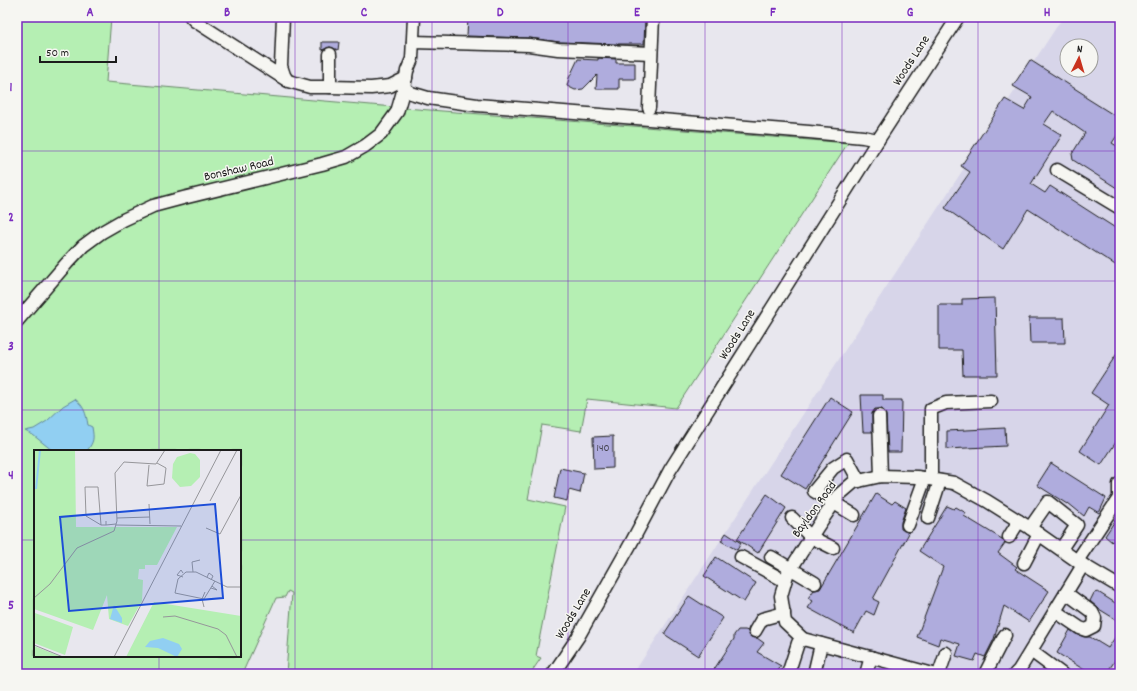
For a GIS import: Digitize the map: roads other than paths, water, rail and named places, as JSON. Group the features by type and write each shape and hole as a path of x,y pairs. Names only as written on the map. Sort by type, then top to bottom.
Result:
{"street":[{"path":"191,17 288,81 302,85 371,88 405,83 411,94 428,98 477,104 809,132 863,137 878,140"},
{"path":"283,17 281,66 284,76 288,81"},
{"name":"Bonshaw Road","path":"17,321 67,262 83,246 102,232 124,220 153,206 346,157 365,146 381,134 397,112 412,59 414,17"},
{"path":"649,108 653,17"},
{"name":"Woods Lane","path":"553,674 578,637 670,470 878,140 958,17"},
{"path":"413,42 529,45 558,49 651,53"},
{"path":"330,54 330,87"},
{"path":"1057,170 1120,208"},
{"path":"928,518 932,479 931,409 946,403 991,401"},
{"path":"879,416 881,476"},
{"path":"854,515 814,492 833,468 847,459 859,481"},
{"name":"Bayldon Road","path":"926,673 803,639 785,622 782,596 787,575 840,494 854,482 881,476 932,479 954,483 987,501 1035,531 1080,563 1120,587"},
{"path":"908,525 932,479"},
{"path":"1015,674 1031,651 1066,593 1080,563 1119,498 1119,484"},
{"path":"1024,563 1035,531 1048,502 1077,525 1060,549"},
{"path":"792,518 811,537 833,548"},
{"path":"1009,538 1019,521"},
{"path":"741,557 786,581"},
{"path":"771,557 815,583"},
{"path":"1055,611 1080,628 1086,630 1094,626 1095,618 1092,612 1066,593"},
{"path":"755,631 762,618 784,613"},
{"path":"985,674 1005,635"},
{"path":"788,674 798,643 803,639"},
{"path":"814,674 821,644"},
{"path":"1031,651 1062,674"},
{"path":"939,674 946,653"},
{"path":"866,674 871,657"}],"water":[{"path":"75,399 81,404 88,425 92,427 93,440 88,450 52,450 33,435 25,431 34,429 47,421 63,406"}]}
